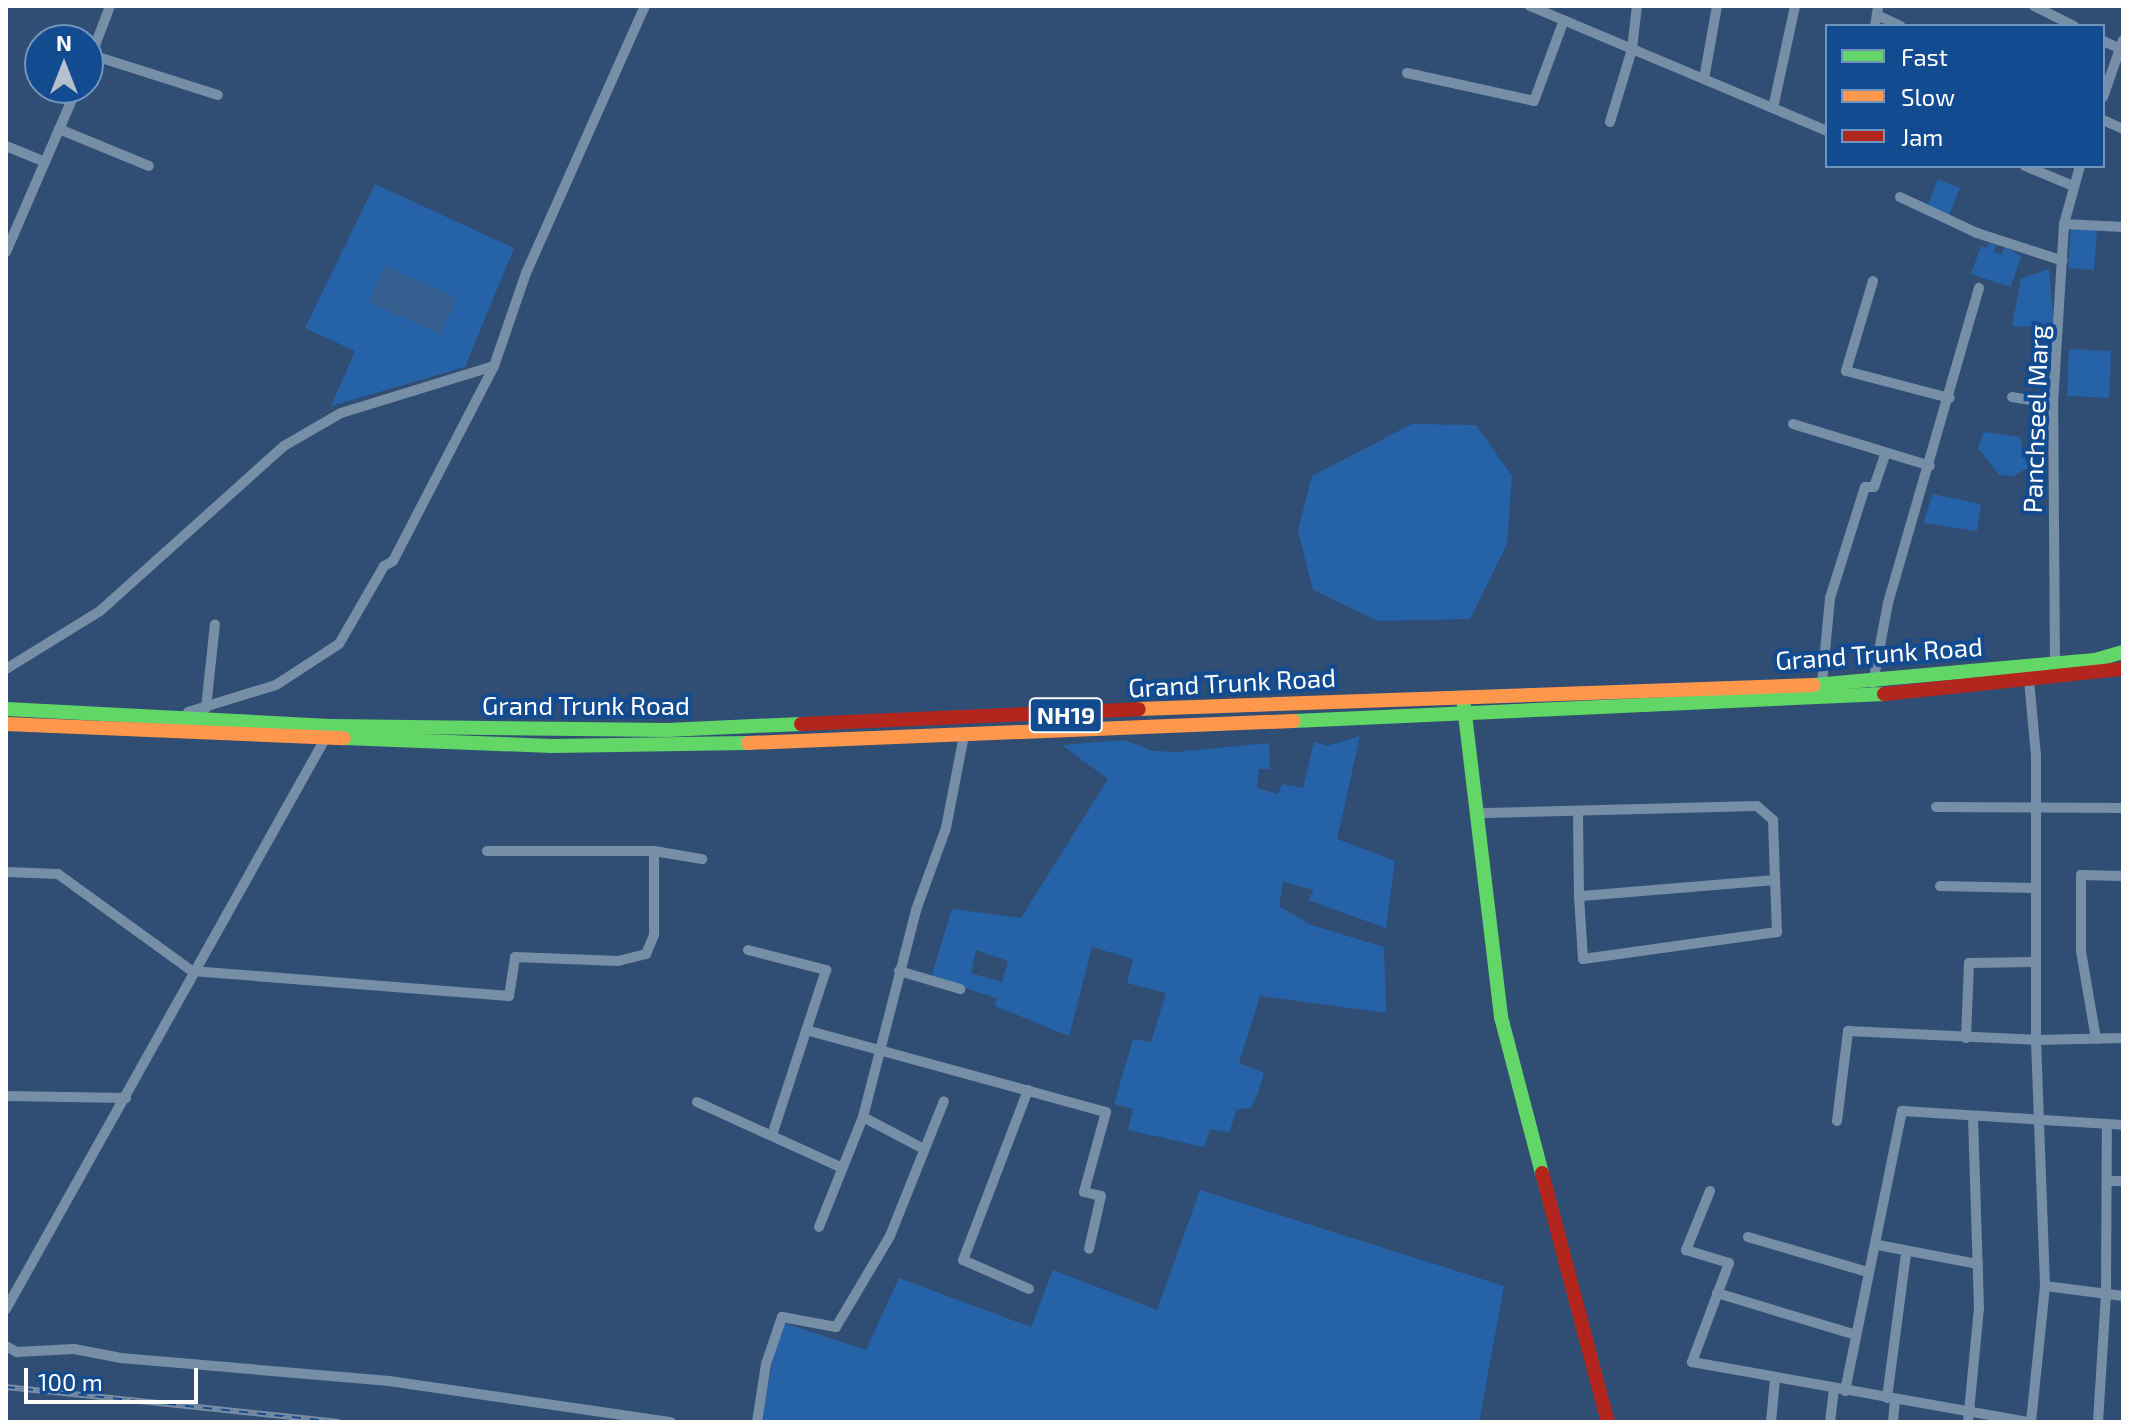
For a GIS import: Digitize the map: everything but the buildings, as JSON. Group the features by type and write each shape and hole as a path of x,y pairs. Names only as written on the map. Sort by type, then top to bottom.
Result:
{"main road":[{"name":"Grand Trunk Road","path":"6,724 552,746 964,735 1465,711 1824,700 2029,680 2056,669 2123,652"},
{"name":"Grand Trunk Road","path":"6,709 163,719 478,730 667,730 1463,694 1873,683 2056,669 2123,669"},
{"path":"1463,694 1501,1017 1608,1422"}],"street":[{"path":"163,719 276,685 339,644 384,566 393,561 494,366 526,273 645,6"},
{"path":"1530,6 1550,10 1564,20 1825,130"},
{"path":"1610,122 1632,49 1637,6"},
{"path":"1704,79 1717,6"},
{"path":"1773,108 1795,6"},
{"path":"2034,6 2070,24"},
{"path":"1876,16 1896,24"},
{"path":"1407,73 1534,101 1564,20"},
{"path":"2105,92 2122,46"},
{"path":"104,63 218,95"},
{"path":"6,252 70,104"},
{"path":"59,129 149,166"},
{"path":"6,146 45,162"},
{"path":"2030,168 2073,186"},
{"name":"Panchseel Marg","path":"2056,669 2053,404 2064,224 2079,168"},
{"path":"1900,197 1977,233 2063,261"},
{"path":"2064,224 2123,227"},
{"path":"1873,281 1846,371 1950,398"},
{"path":"1873,683 1888,603 1950,398 1979,288"},
{"path":"6,669 100,611 284,446 341,413 494,366"},
{"path":"2012,397 2053,404"},
{"path":"1793,424 1885,455 1930,466"},
{"path":"1822,683 1830,598 1865,487 1874,487 1885,455"},
{"path":"206,708 215,624"},
{"path":"1710,1191 1686,1250 1729,1263 1692,1362 1891,1399 1969,1418 2029,1422 2045,1286 2033,888 2036,756 2029,680"},
{"path":"819,1227 840,1167 863,1117 899,971 946,828 964,735"},
{"path":"6,1309 126,1098 192,971 325,739"},
{"path":"1477,814 1578,811 1757,806 1773,820 1777,932 1583,959 1578,811"},
{"path":"1936,807 2123,808"},
{"path":"487,851 654,851 702,859"},
{"path":"6,872 58,874 192,971 509,996 515,957 618,961 646,954 654,935 654,851"},
{"path":"2096,1039 2081,951 2081,875 2123,876"},
{"path":"1579,896 1775,880"},
{"path":"1940,886 2033,888"},
{"path":"748,950 826,970 772,1135"},
{"path":"1966,1038 1969,963 2035,962"},
{"path":"899,971 960,989"},
{"path":"806,1030 1106,1112 1084,1192 1101,1196 1089,1249"},
{"path":"1837,1121 1848,1031 2036,1040 2123,1038"},
{"path":"1028,1090 963,1260 1029,1289"},
{"path":"6,1096 126,1098"},
{"path":"757,1422 766,1364 782,1317 836,1327 890,1236 944,1101"},
{"path":"697,1102 840,1167"},
{"path":"1830,1422 1856,1335 1868,1272 1878,1245 1902,1111 1973,1118 2123,1125"},
{"path":"863,1117 924,1149"},
{"path":"1969,1418 1978,1264 1973,1118"},
{"path":"2098,1422 2106,1294 2107,1124"},
{"path":"2108,1181 2123,1181"},
{"path":"1748,1237 1868,1272"},
{"path":"1878,1245 1906,1253 1978,1264"},
{"path":"1893,1422 1891,1399 1906,1253"},
{"path":"2045,1286 2123,1296"},
{"path":"1717,1293 1856,1335"},
{"path":"6,1346 17,1352 74,1349 121,1358 389,1381 671,1422"},
{"path":"1771,1422 1775,1379"}],"shaded area":[{"path":"1938,179 1960,188 1948,218 1926,209"},
{"path":"375,184 514,248 465,367 331,406 355,351 305,328"},
{"path":"2071,229 2097,230 2094,270 2068,268"},
{"path":"1989,243 1996,245 1994,252 2002,254 2005,246 2021,256 2011,287 1971,274 1981,246 1987,248"},
{"path":"385,266 457,298 441,334 368,302"},
{"path":"2049,269 2054,328 2012,326 2021,279"},
{"path":"2069,349 2111,351 2109,398 2067,396"},
{"path":"1412,424 1476,425 1512,476 1507,544 1470,619 1378,621 1313,590 1298,530 1312,476"},
{"path":"1984,432 2020,437 2028,468 2013,476 1999,475 1978,448"},
{"path":"1933,494 1981,504 1977,531 1923,523"},
{"path":"1360,736 1337,839 1395,861 1386,928 1308,900 1314,890 1283,882 1279,906 1311,925 1384,947 1386,1013 1260,996 1239,1063 1264,1073 1251,1108 1237,1109 1229,1133 1210,1129 1204,1147 1128,1130 1133,1109 1114,1104 1133,1039 1151,1042 1166,993 1127,983 1133,959 1092,947 1069,1036 995,1006 996,998 931,977 952,909 1021,918 1108,779 1062,745 1124,740 1153,751 1176,752 1269,743 1270,769 1259,769 1257,788 1278,794 1282,784 1303,788 1314,742 1327,746","holes":["976,950 1008,961 1002,982 971,973"]},
{"path":"1200,1190 1504,1286 1479,1422 760,1422 781,1322 866,1350 899,1278 1031,1327 1053,1270 1157,1310"}],"railway":[{"path":"6,1387 339,1422"}],"traffic: fast":[{"path":"1814,685 2095,660 2123,652"},
{"path":"1294,721 1884,694"},
{"path":"1464,706 1501,1017 1542,1173"},
{"path":"6,709 330,726 667,730 801,724"},
{"path":"344,738 552,746 748,743"}],"traffic: slow":[{"path":"1139,709 1814,685"},
{"path":"748,743 1294,721"},
{"path":"6,724 344,738"}],"traffic: jam":[{"path":"1884,694 2123,669"},
{"path":"801,724 1139,709"},
{"path":"1542,1173 1608,1422"}]}
